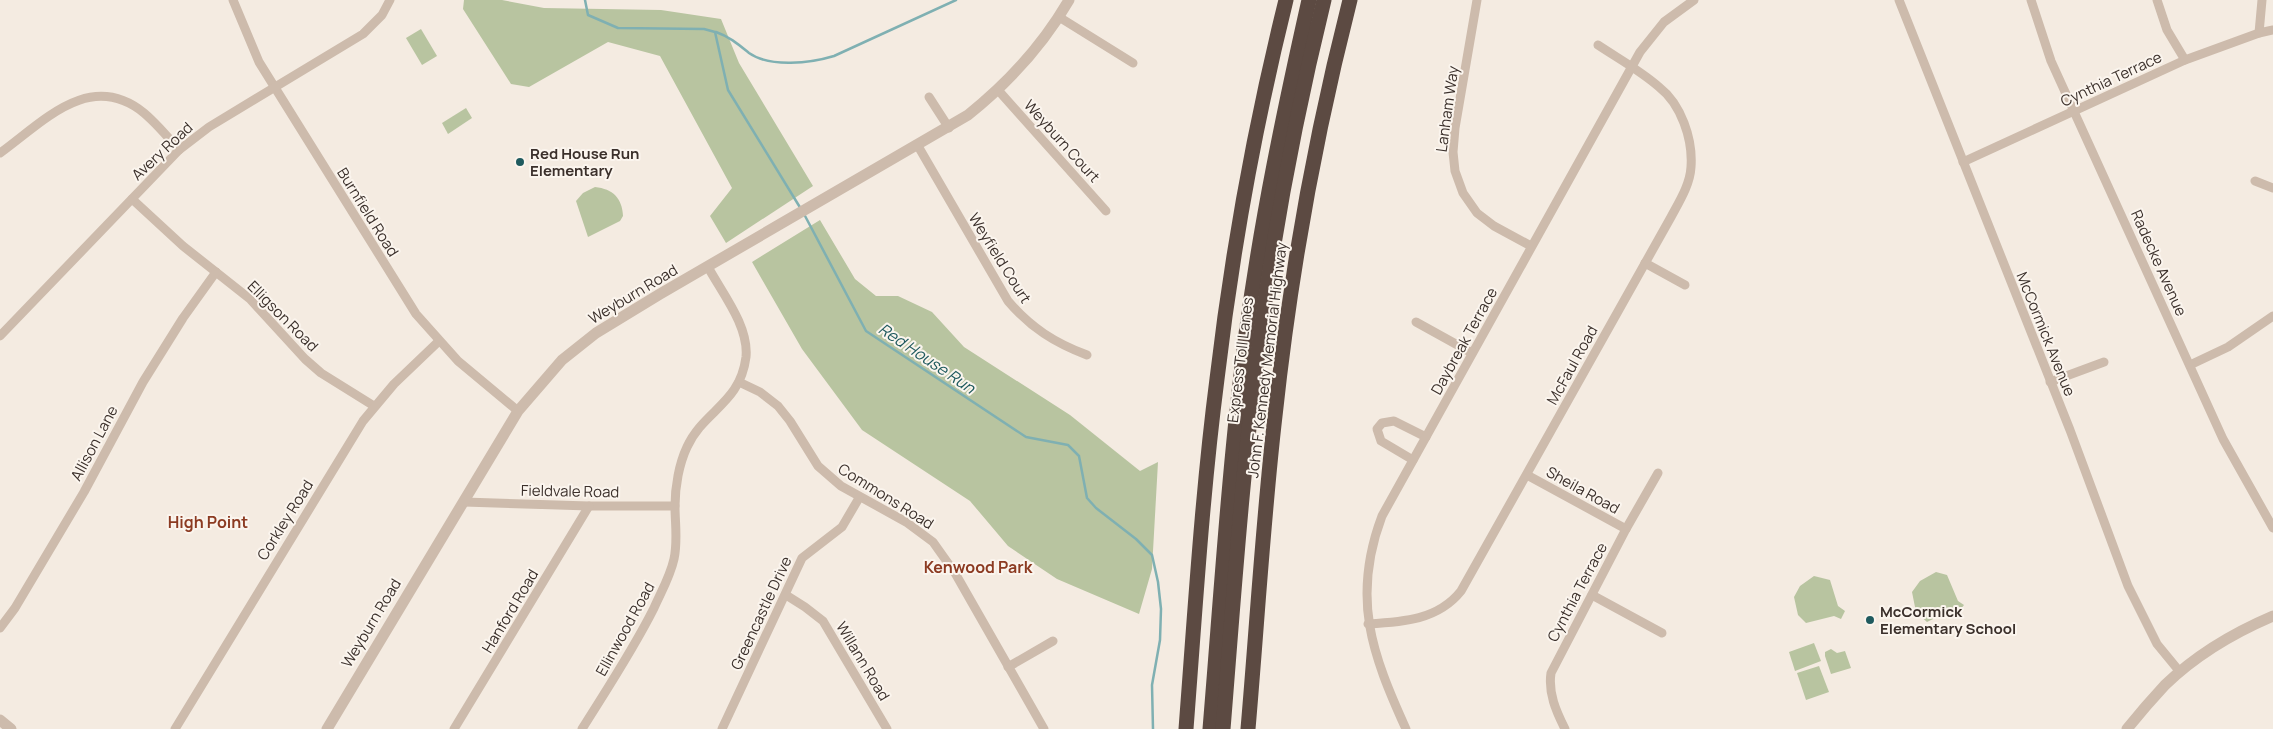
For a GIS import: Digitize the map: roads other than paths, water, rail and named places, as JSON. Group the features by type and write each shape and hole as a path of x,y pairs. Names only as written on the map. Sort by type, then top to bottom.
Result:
{"highway":[{"path":"1186,729 1208,458 1227,299 1250,159 1286,0"},
{"name":"Express Toll Lanes","path":"1210,729 1232,460 1247,327 1274,164 1310,0"},
{"name":"Express Toll Lanes","path":"1223,729 1244,482 1262,324 1290,151 1324,0"},
{"name":"John F. Kennedy Memorial Highway","path":"1248,729 1275,418 1287,319 1302,222 1324,112 1350,0"}],"street":[{"name":"Burnfield Road","path":"233,0 251,45 275,87 416,314 439,341 479,380 518,411"},
{"name":"Avery Road","path":"0,336 178,150 209,127 362,34 382,15 390,0"},
{"name":"Weyburn Road","path":"327,729 518,411 562,360 596,333 949,128 968,115 998,90 1029,57 1059,17 1069,0"},
{"name":"Lanham Way","path":"1477,0 1455,128 1453,152 1455,171 1463,193 1477,213 1494,226 1531,246"},
{"name":"Daybreak Terrace","path":"1406,729 1381,672 1368,624 1366,597 1374,538 1387,506 1531,246 1646,44 1664,22 1694,0"},
{"name":"McCormick Avenue","path":"1899,0 2139,610 2157,644 2180,672"},
{"path":"2157,0 2167,30 2185,60"},
{"path":"2260,33 2262,0"},
{"name":"Radecke Avenue","path":"2031,1 2051,61 2233,460 2273,528"},
{"path":"1059,17 1133,63"},
{"name":"Cynthia Terrace","path":"1963,162 2185,60 2273,30"},
{"name":"McFaul Road","path":"1368,624 1402,622 1422,617 1442,609 1462,591 1671,217 1688,181 1691,168 1691,154 1682,119 1669,96 1660,87 1598,45"},
{"name":"Weyburn Court","path":"998,90 1106,211"},
{"path":"0,153 64,106 84,98 106,96 125,101 139,109 153,121 178,150"},
{"path":"929,97 949,128"},
{"name":"Weyfield Court","path":"918,146 1008,301 1022,317 1044,335 1088,355"},
{"path":"2255,181 2273,188"},
{"name":"Elligson Road","path":"132,198 183,246 256,305 321,373 374,406"},
{"path":"1645,262 1685,284"},
{"name":"Ellinwood Road","path":"582,729 644,628 662,592 674,560 676,545 675,506 681,463 692,436 731,396 739,382 746,357 743,335 734,314 708,267"},
{"name":"Allison Lane","path":"0,628 15,608 84,492 143,382 183,318 216,272"},
{"path":"2190,365 2228,347 2273,316"},
{"path":"1416,322 1472,353"},
{"name":"Corkley Road","path":"175,729 319,491 374,406 439,341"},
{"path":"2050,382 2104,362"},
{"name":"Commons Road","path":"739,382 760,392 778,406 790,421 818,466 841,486 859,498 906,522 933,542 955,573 1044,729"},
{"path":"1413,460 1381,441 1377,429 1382,423 1394,421 1426,437"},
{"name":"Cynthia Terrace","path":"1565,729 1551,695 1549,684 1551,672 1626,529 1658,473"},
{"name":"Sheila Road","path":"1527,475 1626,529"},
{"name":"Greencastle Drive","path":"722,729 802,558 842,527 859,498"},
{"name":"Fieldvale Road","path":"464,502 589,506 675,506"},
{"name":"Hanford Road","path":"454,729 589,506"},
{"name":"Willann Road","path":"786,595 823,621 886,729"},
{"path":"1592,595 1662,634"},
{"path":"2126,729 2180,672 2214,646 2236,633 2273,616"},
{"path":"1008,667 1053,641"},
{"path":"0,720 11,729"}],"waterway":[{"name":"Red House Run","path":"585,0 588,15 618,28 704,29 715,32 728,90 801,209"},
{"path":"716,32 730,38 749,53 768,61 791,63 814,61 834,56 956,0"},
{"name":"Red House Run","path":"804,214 866,331 1026,437 1068,445 1079,456 1087,498 1096,508 1136,539 1152,555 1161,609 1160,640 1152,685 1153,729"}],"place":[{"name":"Red House Run Elementary","path":"520,162"},
{"name":"McCormick Elementary School","path":"1870,620"}],"district":[{"name":"High Point","path":"208,522"},
{"name":"Kenwood Park","path":"978,567"}]}
